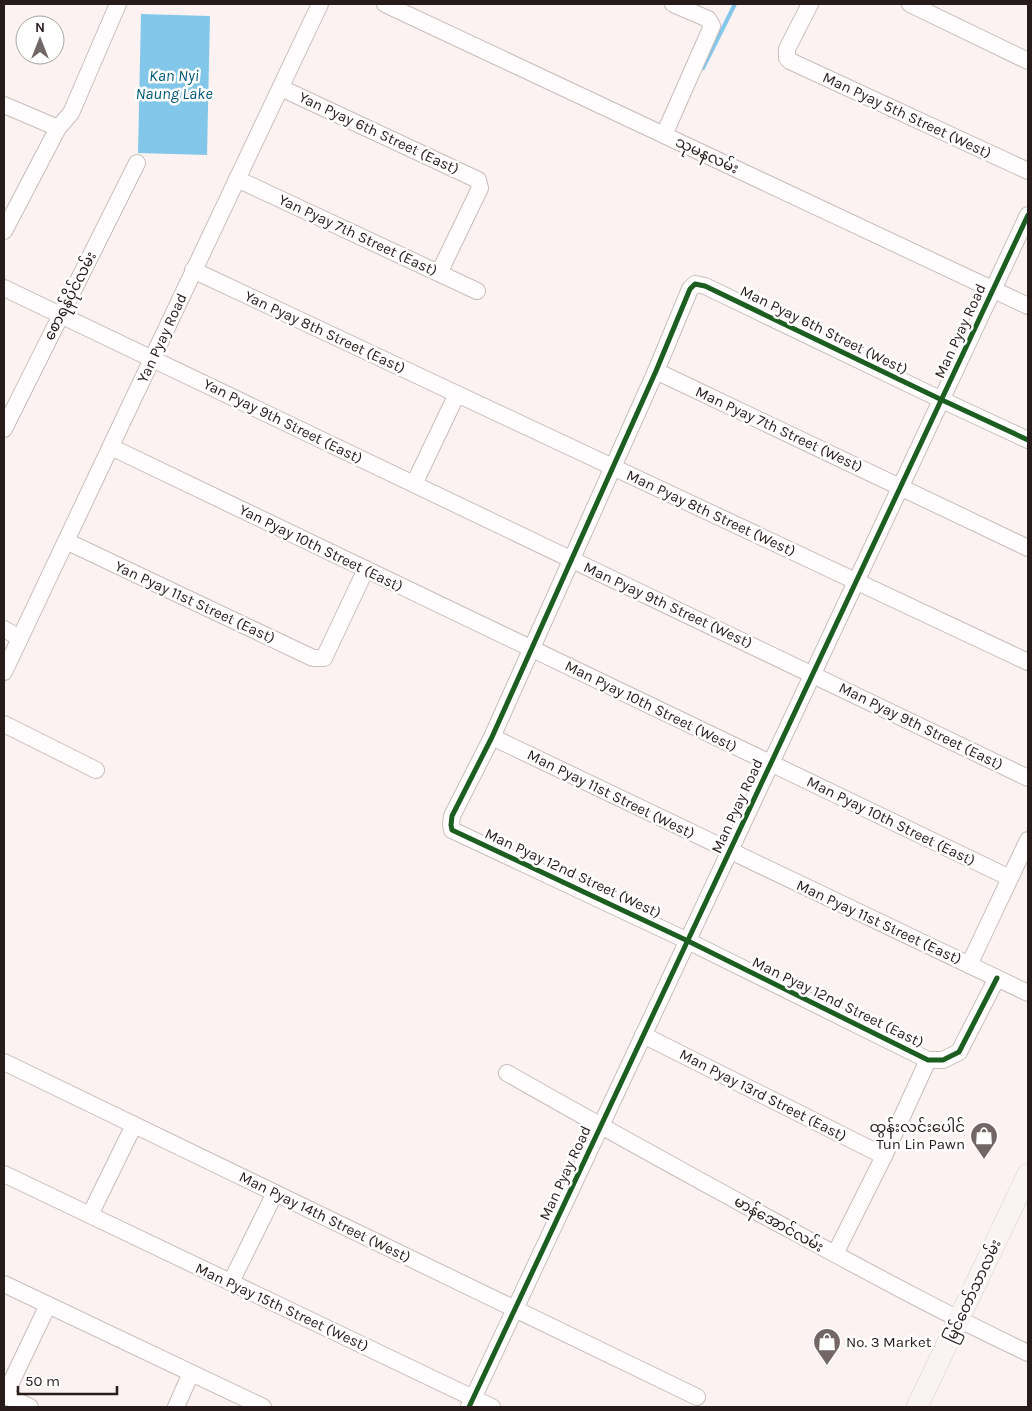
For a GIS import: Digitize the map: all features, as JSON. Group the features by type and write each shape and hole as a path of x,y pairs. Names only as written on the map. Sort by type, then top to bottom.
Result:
{"main road":[{"name":"မြင်တော်သာလမ်း","path":"918,1407 1028,1174"}],"street":[{"path":"4,229 58,128 71,114 118,4"},
{"name":"Yan Pyay Road","path":"4,672 320,4"},
{"name":"သုမနလမ်း","path":"385,4 1028,306"},
{"path":"664,135 712,26 711,22 673,4"},
{"name":"Man Pyay 5th Street (West)","path":"810,4 788,49 790,61 1028,171"},
{"path":"910,4 1028,61"},
{"name":"Yan Pyay 6th Street (East)","path":"281,88 478,180 480,188 439,273"},
{"path":"4,105 58,128"},
{"name":"စောရန်ပိုင်လမ်း","path":"4,429 136,163"},
{"name":"Yan Pyay 7th Street (East)","path":"237,179 477,291"},
{"name":"Man Pyay Road","path":"471,1403 1028,215"},
{"name":"Yan Pyay 8th Street (East)","path":"193,270 457,394"},
{"name":"Man Pyay 6th Street (West)","path":"656,371 690,288 695,284 706,286 1028,440"},
{"name":"Yan Pyay 9th Street (East)","path":"4,288 414,484"},
{"path":"492,737 656,371"},
{"name":"Man Pyay 7th Street (West)","path":"656,371 1028,548"},
{"path":"414,484 457,394"},
{"name":"Man Pyay 8th Street (West)","path":"457,394 1028,662"},
{"name":"Yan Pyay 10th Street (East)","path":"111,447 531,648"},
{"name":"Man Pyay 9th Street (West)","path":"414,484 813,674"},
{"name":"Yan Pyay 11st Street (East)","path":"66,541 313,658 324,658 366,569"},
{"path":"4,629 20,638"},
{"name":"Man Pyay 10th Street (West)","path":"531,648 771,763"},
{"name":"Man Pyay 9th Street (East)","path":"813,674 1028,778"},
{"path":"4,724 96,770"},
{"name":"Man Pyay 12nd Street (West)","path":"492,737 452,816 452,830 688,942"},
{"name":"Man Pyay 11st Street (West)","path":"492,737 730,851"},
{"name":"Man Pyay 10th Street (East)","path":"771,763 1010,878"},
{"path":"969,965 1028,840"},
{"name":"Man Pyay 11st Street (East)","path":"730,851 1028,993"},
{"name":"Man Pyay 12nd Street (East)","path":"688,942 928,1060 943,1060 959,1052 997,978"},
{"name":"Man Pyay 13rd Street (East)","path":"643,1035 884,1156"},
{"path":"835,1254 884,1156 928,1060"},
{"name":"Man Pyay 14th Street (West)","path":"4,1062 697,1397"},
{"name":"မာန်အောင်လမ်း","path":"507,1073 600,1126 959,1321 1028,1353"},
{"path":"90,1215 134,1125"},
{"name":"Man Pyay 15th Street (West)","path":"4,1174 231,1282 471,1403 492,1407"},
{"path":"231,1282 274,1193"},
{"path":"4,1284 263,1407"},
{"path":"30,1407 4,1395 48,1305"},
{"path":"176,1407 191,1373"}],"water":[{"name":"Kan Nyi Naung Lake","path":"141,14 210,16 207,155 138,153"}],"waterway":[{"path":"703,68 735,4"}],"cycle path":[{"path":"469,1407 1028,215"},
{"path":"997,978 959,1052 943,1060 928,1060 688,941 452,830 451,825 452,816 492,737 656,371 690,289 695,284 705,286 1028,440"}],"place":[{"name":"ထွန်းလင်းပေါင် Tun Lin Pawn","path":"984,1160"},
{"name":"No. 3 Market","path":"827,1366"}]}
